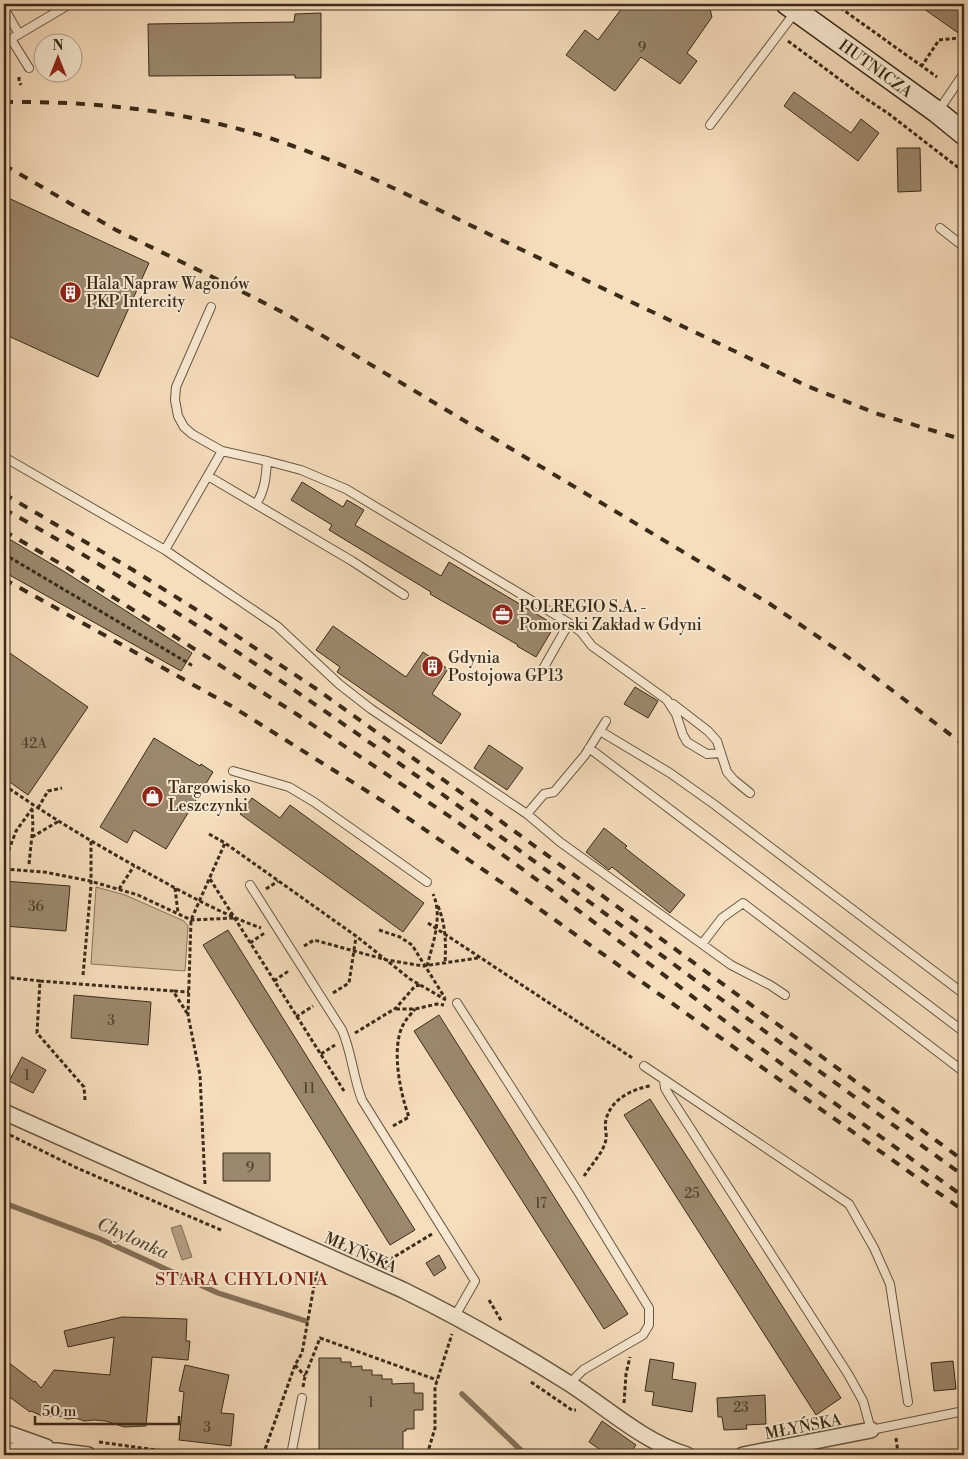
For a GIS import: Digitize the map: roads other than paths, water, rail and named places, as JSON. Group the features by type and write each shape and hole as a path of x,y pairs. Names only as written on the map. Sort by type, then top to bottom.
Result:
{"main road":[{"name":"HUTNICZA","path":"791,7 937,112 964,134"}],"street":[{"name":"MŁYŃSKA","path":"4,1112 394,1286 455,1316 570,1384 624,1421 674,1451 687,1455"},
{"name":"MŁYŃSKA","path":"743,1455 871,1430"},
{"path":"4,1432 56,1451"},
{"path":"4,1451 56,1451 88,1455"}],"lane":[{"path":"29,68 7,41 70,4"},
{"path":"710,125 778,34 791,7"},
{"path":"4,8 19,34"},
{"path":"937,112 964,72"},
{"path":"940,228 964,247"},
{"path":"211,307 176,387 176,410 184,427 192,434 222,451 301,470 346,489 569,623 581,632 592,646 708,730 717,741 727,772 750,793"},
{"path":"165,550 222,451"},
{"path":"4,457 165,550 277,626 339,684 364,704 527,814 560,842 731,965 785,995"},
{"path":"256,504 262,496 267,461"},
{"path":"208,476 352,561 404,595"},
{"path":"544,667 569,623"},
{"path":"667,700 673,706 687,742 707,754 721,753"},
{"path":"527,814 544,794 554,792 589,748 606,721"},
{"path":"600,730 715,805 964,994"},
{"path":"589,748 964,1032"},
{"path":"233,771 289,787 314,802 427,882"},
{"path":"250,885 342,1030 350,1048 355,1082 362,1100 475,1281 455,1316"},
{"path":"702,944 722,918 743,903 964,1072"},
{"path":"457,1003 649,1308 649,1325 642,1335 583,1370 570,1384"},
{"path":"644,1066 665,1084 849,1204 874,1248 890,1284 908,1402"},
{"path":"665,1084 848,1374 863,1401 871,1430 964,1411"},
{"path":"291,1455 302,1398"}],"waterway":[{"name":"Chylonka","path":"4,1203 100,1239 218,1293 306,1321"},
{"name":"Chylonka","path":"462,1394 526,1455"}],"railway":[{"path":"4,102 78,104 150,111 222,125 258,134 293,146 405,193 807,386 878,414 964,440"},
{"path":"4,165 116,230 288,315 770,604 855,662 964,745"},
{"path":"4,494 133,570 315,688 491,814 964,1161"},
{"path":"4,509 148,594 288,686 493,831 964,1176"},
{"path":"4,531 66,567 298,715 452,818 558,895 819,1092 964,1197"},
{"path":"4,579 233,707 389,805 517,893 964,1211"}],"place":[{"name":"Hala Napraw Wagonów PKP Intercity","path":"70,292"},
{"name":"POLREGIO S.A. - Pomorski Zakład w Gdyni","path":"503,615"},
{"name":"Gdynia Postojowa GP13","path":"432,666"},
{"name":"Targowisko Leszczynki","path":"152,796"}],"district":[{"name":"STARA CHYLONIA","path":"242,1279"}]}
